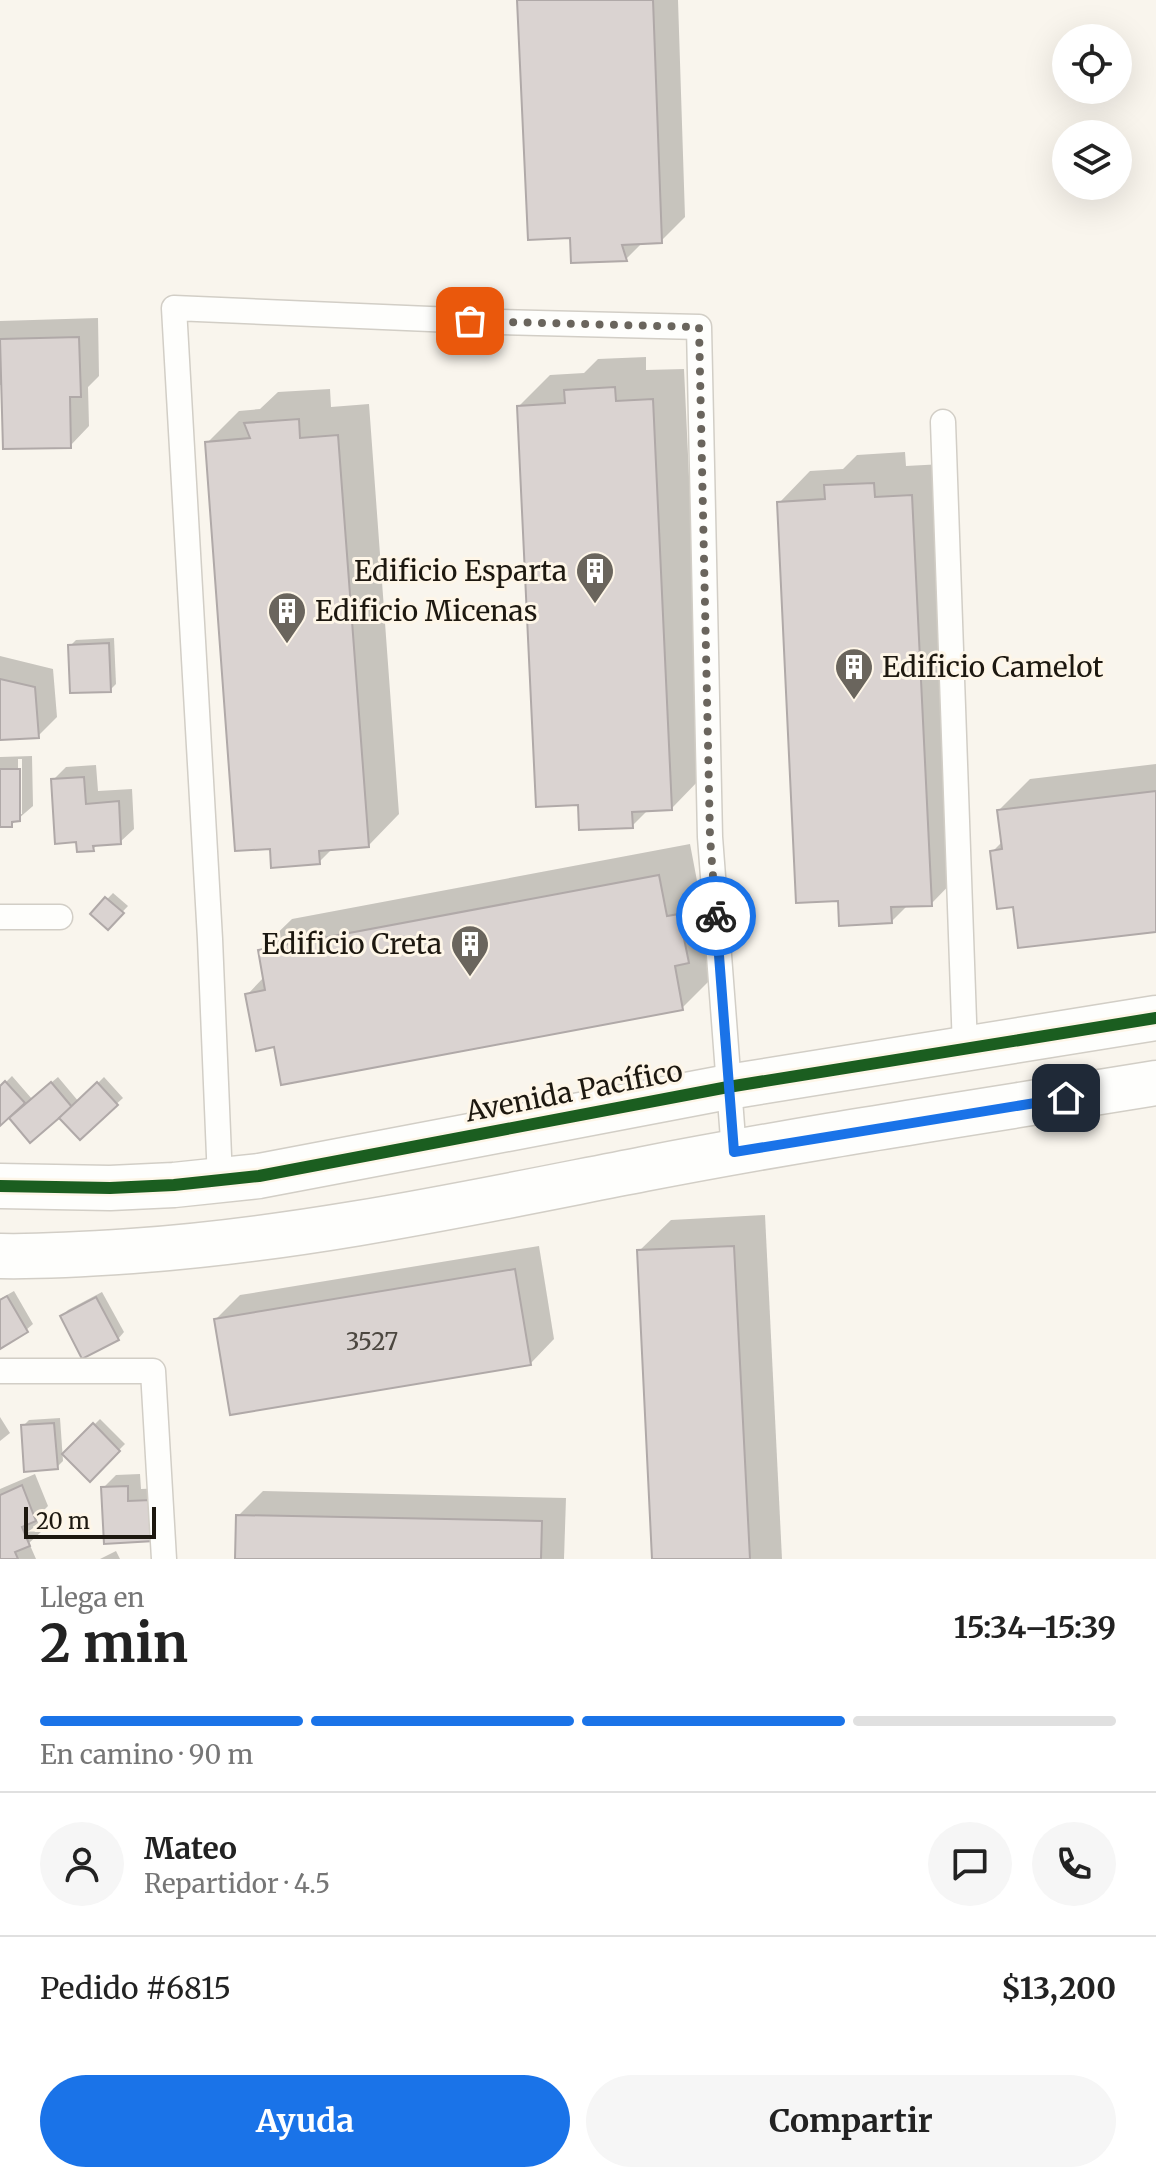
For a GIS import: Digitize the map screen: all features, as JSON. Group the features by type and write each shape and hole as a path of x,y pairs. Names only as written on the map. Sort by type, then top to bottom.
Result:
{"street":[{"name":"Avenida Pacífico","path":"0,1186 110,1188 259,1176 728,1087 1156,1018"},
{"path":"0,1256 39,1257 207,1246 278,1236 370,1222 734,1152 1156,1083"}],"lane":[{"path":"220,1180 210,939 174,308 699,327 710,837 734,1152"},
{"path":"943,422 965,1049"},
{"path":"0,917 60,917"},
{"path":"0,1371 153,1371 164,1559"}],"building":[{"path":"517,0 653,0 662,243 622,245 627,261 571,263 570,238 528,240"},
{"path":"79,337 81,397 70,397 71,448 3,449 0,339"},
{"name":"Edificio Esparta","path":"615,387 616,401 653,399 672,810 632,812 633,828 579,830 578,805 536,807 517,406 565,403 564,390"},
{"name":"Edificio Micenas","path":"299,419 300,438 338,435 369,847 319,851 320,864 271,868 270,849 235,851 205,442 250,438 244,423"},
{"name":"Edificio Camelot","path":"874,483 875,497 912,495 932,906 891,907 892,923 839,926 838,901 796,903 777,502 825,499 824,485"},
{"path":"109,643 111,692 70,693 68,645"},
{"path":"0,679 35,687 39,738 0,740"},
{"path":"0,769 20,769 20,821 12,822 12,827 0,827"},
{"path":"84,777 86,804 119,801 121,844 93,846 94,851 77,852 76,842 55,844 51,779"},
{"path":"1156,791 1156,932 1018,948 1013,907 997,909 990,851 1002,849 997,810"},
{"name":"Edificio Creta","path":"659,875 667,916 679,914 689,963 675,966 683,1010 281,1085 274,1047 256,1051 245,994 265,990 258,950"},
{"path":"105,897 124,913 108,930 90,914"},
{"path":"5,1081 25,1103 0,1126 0,1086"},
{"path":"51,1082 72,1107 30,1143 9,1118"},
{"path":"97,1082 118,1105 80,1140 59,1118"},
{"path":"734,1246 750,1559 652,1559 637,1250"},
{"path":"515,1269 531,1365 230,1415 214,1319"},
{"path":"7,1296 28,1332 0,1349 0,1300"},
{"path":"96,1297 119,1340 82,1359 60,1316"},
{"path":"54,1423 58,1469 24,1472 21,1425"},
{"path":"93,1423 120,1451 90,1482 62,1454"},
{"path":"22,1485 36,1521 22,1527 30,1546 15,1552 18,1559 0,1559 0,1495"},
{"path":"128,1486 128,1501 151,1500 154,1541 104,1544 101,1487"},
{"path":"236,1515 542,1521 541,1559 235,1559"}],"cycle path":[{"path":"0,1186 110,1188 259,1176 728,1087 1156,1018"}],"way so far":[{"path":"470,321 699,327 710,837 716,916"}],"place":[{"name":"Edificio Esparta","path":"595,605"},
{"name":"Edificio Micenas","path":"287,645"},
{"name":"Edificio Camelot","path":"854,701"},
{"name":"Edificio Creta","path":"470,978"}],"route":[{"path":"716,916 734,1152 1066,1098"}]}
